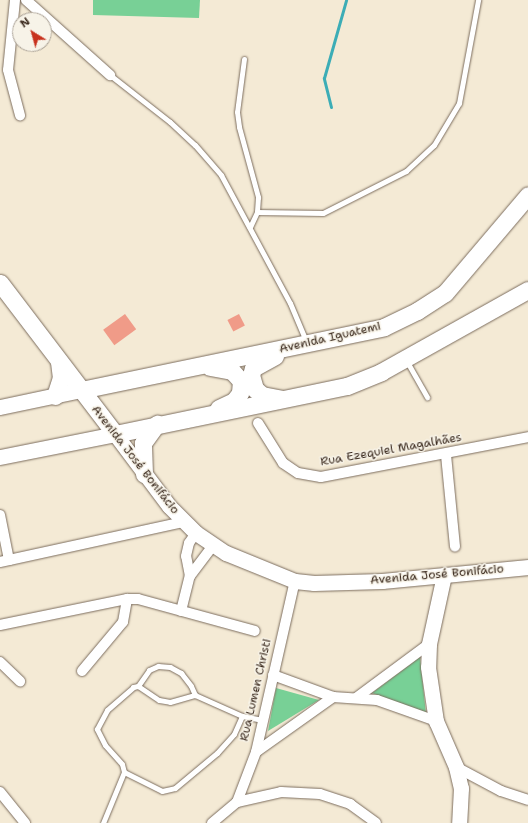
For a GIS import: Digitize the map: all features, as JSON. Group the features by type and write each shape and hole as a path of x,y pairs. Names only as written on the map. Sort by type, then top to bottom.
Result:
{"main road":[{"name":"Avenida Iguatemi","path":"81,390 384,327 434,300 454,284 528,195"},
{"name":"Avenida José Bonifácio","path":"0,283 144,474 183,522 213,546 295,580 336,582 444,575 528,567"},
{"path":"0,457 196,416 286,400 347,386 405,359 528,290"},
{"path":"286,400 262,395 255,389 251,375 253,368 260,363 304,344"},
{"path":"55,396 61,378 59,361"},
{"path":"196,416 234,401 242,387 239,377 232,371 199,366"},
{"path":"0,407 81,390"},
{"path":"144,474 143,443 157,424"},
{"path":"444,575 429,644 428,667 436,721 456,767 461,788 459,823"}],"street":[{"path":"15,0 8,70 20,115"},
{"path":"26,0 110,74"},
{"name":"Rua Ezequiel Magalhães","path":"258,423 283,463 298,473 321,477 446,455 528,437"},
{"path":"515,440 528,432"},
{"path":"446,455 455,547"},
{"path":"0,515 5,561 183,522"},
{"path":"190,576 186,556 189,543 196,533"},
{"path":"181,611 190,576 213,546"},
{"name":"Rua Lumen Christi","path":"237,802 256,752 295,580"},
{"path":"82,670 123,622 127,599"},
{"path":"0,625 127,599 151,601 181,611 255,631"},
{"path":"356,698 429,644"},
{"path":"0,662 20,681"},
{"path":"273,675 334,697 377,700 436,721"},
{"path":"256,752 334,697"},
{"path":"456,767 501,791 528,800"},
{"path":"244,783 254,798"},
{"path":"0,792 26,823"},
{"path":"212,823 237,802 281,792 320,794 350,804 376,823"}],"lane":[{"path":"257,212 298,215 324,213 406,171 434,146 459,103 478,0"},
{"path":"244,59 238,112 241,139 258,197 257,212 250,227"},
{"path":"110,74 155,109 195,145 221,175 290,303 304,344"},
{"path":"405,359 427,397"},
{"path":"103,823 124,772 122,764 105,746 97,729 106,710 133,687 138,686 149,670 158,666 170,667 181,673 191,686 195,695"},
{"path":"138,686 160,700 170,702 195,695 242,716 263,720"},
{"path":"124,772 162,791 175,788 217,753 234,734 242,716"}],"green space":[{"path":"93,0 200,0 199,18 93,15"},
{"path":"420,657 426,714 372,693"},
{"path":"276,688 319,700 268,731"}],"building":[{"path":"125,314 136,329 114,345 103,330"},
{"path":"239,314 245,326 233,331 227,320"}],"waterway":[{"path":"331,107 324,78 346,0"}]}
